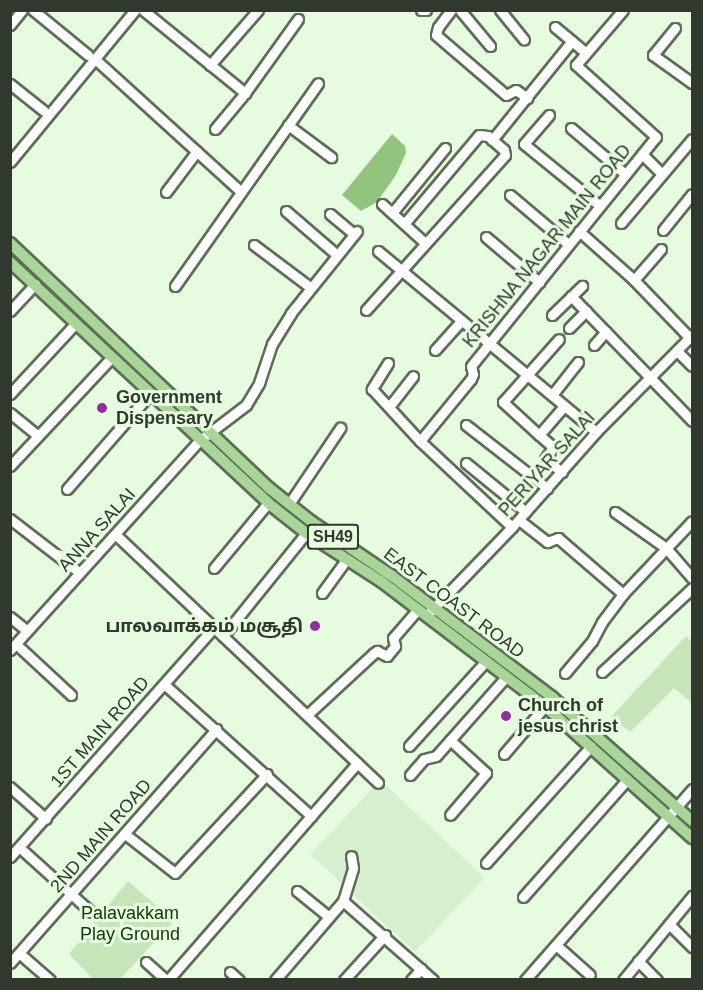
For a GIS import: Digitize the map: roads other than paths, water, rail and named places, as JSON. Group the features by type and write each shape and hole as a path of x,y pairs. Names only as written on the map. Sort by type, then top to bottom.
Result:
{"main road":[{"name":"EAST COAST ROAD","path":"10,243 268,503 306,533 552,697 693,821"},
{"name":"EAST COAST ROAD","path":"10,262 150,394 289,504 392,576 426,611 545,706 693,837"}],"street":[{"path":"10,25 22,10"},
{"path":"33,10 92,57 240,191"},
{"path":"10,162 92,57 135,10"},
{"path":"143,10 245,93"},
{"path":"210,65 258,10"},
{"path":"421,10 426,10"},
{"path":"451,10 438,27 436,35 506,95 516,90 527,98"},
{"path":"460,10 490,46"},
{"path":"500,10 524,40"},
{"path":"555,27 585,52 623,10"},
{"path":"215,129 245,93 298,19"},
{"path":"675,28 653,55 692,83"},
{"path":"492,140 572,41"},
{"name":"KRISHNA NAGAR MAIN ROAD","path":"420,441 471,380 473,374 471,366 599,205 655,139 654,134 576,65 585,52"},
{"path":"175,286 318,83"},
{"path":"10,84 44,111"},
{"path":"549,115 524,144 599,205"},
{"path":"288,125 331,157"},
{"path":"571,128 625,174"},
{"path":"366,310 505,152 485,135 479,135 405,223"},
{"path":"621,223 693,139"},
{"path":"392,213 445,148"},
{"path":"166,192 197,151"},
{"path":"642,154 662,174"},
{"path":"663,230 693,194"},
{"path":"510,195 568,244"},
{"path":"382,204 424,242"},
{"path":"286,211 337,255"},
{"name":"ANNA SALAI","path":"13,647 204,437 246,405 259,383 272,344 310,287 355,233 330,214"},
{"path":"579,231 634,280 691,336"},
{"path":"486,237 539,282"},
{"path":"254,245 310,287"},
{"path":"634,280 661,249"},
{"path":"378,251 596,432"},
{"path":"10,311 35,284"},
{"path":"552,315 582,286"},
{"path":"571,296 693,421"},
{"path":"569,328 586,311"},
{"path":"435,350 462,320"},
{"path":"10,394 75,324"},
{"path":"594,345 606,332"},
{"name":"PERIYAR SALAI","path":"307,715 374,653 377,651 387,656 395,646 394,637 426,611 512,528 596,432 691,336"},
{"path":"559,339 503,404 552,447 545,459 561,472"},
{"path":"677,351 693,366"},
{"path":"10,466 111,358"},
{"path":"552,395 578,362"},
{"path":"388,363 372,389 420,441 512,528"},
{"path":"389,407 413,376"},
{"path":"67,489 150,394"},
{"path":"539,435 564,406"},
{"path":"10,413 38,436"},
{"path":"466,425 547,488"},
{"path":"289,504 340,428"},
{"path":"466,463 547,542 558,538 623,594"},
{"path":"214,568 268,503"},
{"path":"615,512 666,548 693,578"},
{"path":"10,519 80,573"},
{"path":"565,673 592,641 602,622 623,594 693,521"},
{"path":"223,636 306,533"},
{"path":"115,534 378,783"},
{"path":"322,593 346,560"},
{"path":"602,672 693,588"},
{"path":"10,617 27,631"},
{"name":"1ST MAIN ROAD","path":"10,857 214,627"},
{"path":"13,647 68,689 72,695"},
{"path":"409,746 486,661"},
{"path":"410,775 424,759 436,756 506,677"},
{"path":"164,684 267,774 311,816"},
{"path":"504,754 545,706"},
{"name":"2ND MAIN ROAD","path":"10,963 216,729"},
{"path":"450,740 486,773 450,815"},
{"path":"486,863 591,746"},
{"path":"146,962 167,980 357,763"},
{"path":"125,834 175,873 267,774"},
{"path":"523,897 627,780"},
{"path":"10,787 46,819"},
{"path":"525,980 693,789"},
{"path":"19,847 91,912"},
{"path":"280,978 343,902 353,868 351,856"},
{"path":"297,891 329,917"},
{"path":"623,980 693,896"},
{"path":"343,902 385,935 433,980"},
{"path":"669,924 693,947"},
{"path":"344,980 385,935"},
{"path":"556,945 590,975"},
{"path":"19,953 50,980"},
{"path":"638,961 657,980"},
{"path":"411,980 421,969"},
{"path":"230,972 239,980"}],"place":[{"name":"Government Dispensary","path":"102,408"},
{"name":"பாலவாக்கம் மசூதி","path":"315,626"},
{"name":"Church of jesus christ","path":"506,716"}],"park label":[{"name":"Palavakkam Play Ground","path":"130,924"}]}
